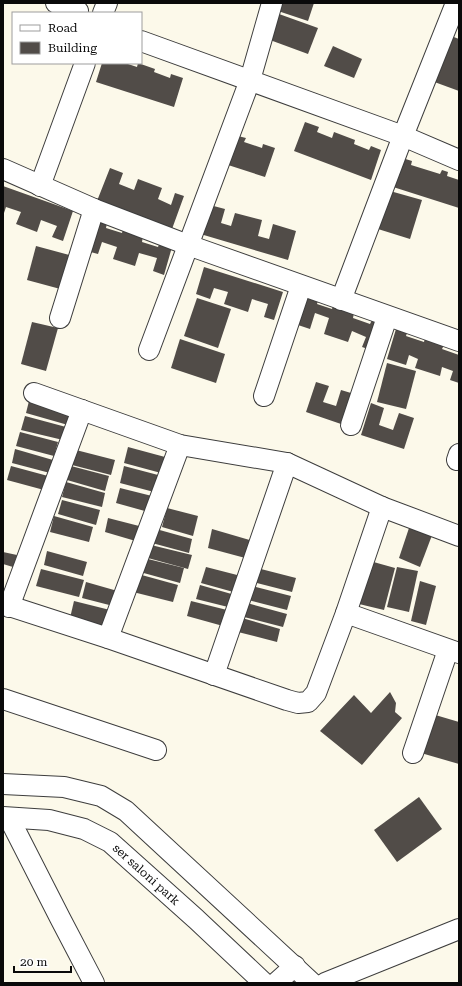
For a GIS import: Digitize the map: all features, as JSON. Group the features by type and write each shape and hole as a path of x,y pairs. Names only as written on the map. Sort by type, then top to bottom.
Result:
{"street":[{"path":"56,3 78,11"},
{"path":"149,350 250,80 272,3"},
{"path":"341,300 403,136 456,3"},
{"path":"142,42 403,136 459,160"},
{"path":"40,186 85,64"},
{"path":"3,169 94,209 188,245 387,317 459,341"},
{"path":"60,318 94,209"},
{"path":"264,396 301,286"},
{"path":"351,425 387,317"},
{"path":"34,393 180,444 287,463 382,507 459,536"},
{"path":"82,410 6,605 108,638 287,700 298,703 308,702 316,693 346,613 382,507"},
{"path":"108,638 180,444"},
{"path":"214,675 287,463"},
{"path":"346,613 454,652 413,753"},
{"path":"3,699 156,750"},
{"path":"3,784 64,787 101,796 126,811 312,983"},
{"path":"6,818 94,983"},
{"name":"ser saloni park","path":"6,818 49,820 84,829 110,842 196,919 264,983"},
{"path":"325,983 459,929"},
{"path":"276,983 295,966"}],"building":[{"path":"281,3 314,3 308,21 278,11"},
{"path":"279,14 318,28 308,54 270,40"},
{"path":"446,34 459,39 459,91 429,80"},
{"path":"333,46 362,59 354,78 324,66"},
{"path":"102,64 128,64 137,67 138,64 141,64 155,69 154,72 170,78 171,74 183,78 174,107 96,82"},
{"path":"305,122 319,127 317,132 332,138 334,132 355,140 354,144 369,150 371,146 381,150 371,180 294,151"},
{"path":"234,135 246,138 244,142 262,148 263,144 275,148 265,177 225,164"},
{"path":"399,157 412,161 411,165 440,174 442,170 448,172 447,176 459,180 459,208 390,186"},
{"path":"110,168 123,173 119,184 134,190 138,179 162,188 158,199 171,205 175,193 184,196 172,229 97,201"},
{"path":"3,186 73,211 63,241 52,237 57,226 41,220 37,232 16,224 21,212 6,207 3,216"},
{"path":"390,191 422,200 410,239 378,229"},
{"path":"206,204 225,209 221,223 231,226 235,213 262,220 258,236 269,239 273,224 296,231 288,260 197,233"},
{"path":"92,219 107,223 106,228 122,233 123,229 143,236 142,242 158,247 160,242 172,247 164,275 153,271 157,258 139,253 135,266 113,259 117,247 102,242 98,254 83,250"},
{"path":"36,246 73,256 64,290 27,280"},
{"path":"204,267 283,292 274,320 264,317 268,304 252,299 248,312 224,304 228,292 214,288 210,299 196,294"},
{"path":"304,296 318,301 317,304 332,309 333,306 354,313 353,318 370,324 372,320 380,323 371,350 362,347 366,337 352,331 348,342 324,334 329,318 315,313 310,329 295,324"},
{"path":"197,298 231,309 218,348 184,336"},
{"path":"32,322 58,328 46,371 21,364"},
{"path":"396,329 407,333 406,336 424,342 425,338 444,345 442,349 459,355 459,383 450,380 453,371 442,367 440,376 415,368 418,359 409,355 406,365 387,359"},
{"path":"180,339 225,354 216,383 171,368"},
{"path":"387,363 416,371 406,409 377,402"},
{"path":"316,382 329,386 323,402 336,406 341,390 351,393 341,424 306,412"},
{"path":"30,397 72,408 68,425 26,413"},
{"path":"371,403 384,408 379,425 393,430 399,413 414,418 404,449 361,435"},
{"path":"25,416 66,427 63,440 21,430"},
{"path":"20,432 58,442 54,456 16,446"},
{"path":"128,447 165,457 161,473 124,463"},
{"path":"15,449 53,460 50,473 12,463"},
{"path":"76,450 115,460 111,475 72,465"},
{"path":"11,466 48,476 44,490 7,480"},
{"path":"71,466 109,476 105,491 67,480"},
{"path":"124,466 158,475 154,492 120,483"},
{"path":"66,482 105,493 102,507 62,497"},
{"path":"120,488 156,497 152,513 116,503"},
{"path":"62,500 100,510 96,525 58,514"},
{"path":"167,508 198,516 193,536 162,527"},
{"path":"54,516 93,527 89,542 50,532"},
{"path":"108,518 143,527 139,542 105,532"},
{"path":"411,522 434,530 420,567 399,558"},
{"path":"156,529 192,539 189,553 152,543"},
{"path":"212,529 253,541 249,559 208,548"},
{"path":"151,545 192,555 188,569 148,558"},
{"path":"47,551 87,562 83,576 44,565"},
{"path":"3,552 17,555 13,567 3,564"},
{"path":"144,558 184,568 180,583 140,572"},
{"path":"370,561 395,568 384,610 359,604"},
{"path":"206,567 241,576 237,593 201,583"},
{"path":"397,567 418,571 409,612 387,607"},
{"path":"257,568 296,578 292,592 253,582"},
{"path":"41,569 84,580 79,597 36,586"},
{"path":"138,574 178,585 173,602 133,592"},
{"path":"420,581 436,586 426,625 411,621"},
{"path":"86,582 121,592 117,607 82,598"},
{"path":"200,585 235,595 232,608 196,599"},
{"path":"252,586 291,596 287,610 248,600"},
{"path":"74,601 114,611 110,629 70,618"},
{"path":"191,601 227,610 223,626 187,616"},
{"path":"247,603 287,614 283,627 244,617"},
{"path":"242,618 280,629 277,642 238,632"},
{"path":"390,692 396,703 395,712 402,718 362,765 320,731 354,695 371,713"},
{"path":"432,714 459,722 459,764 421,753"},
{"path":"419,797 442,829 397,862 374,830"}]}
